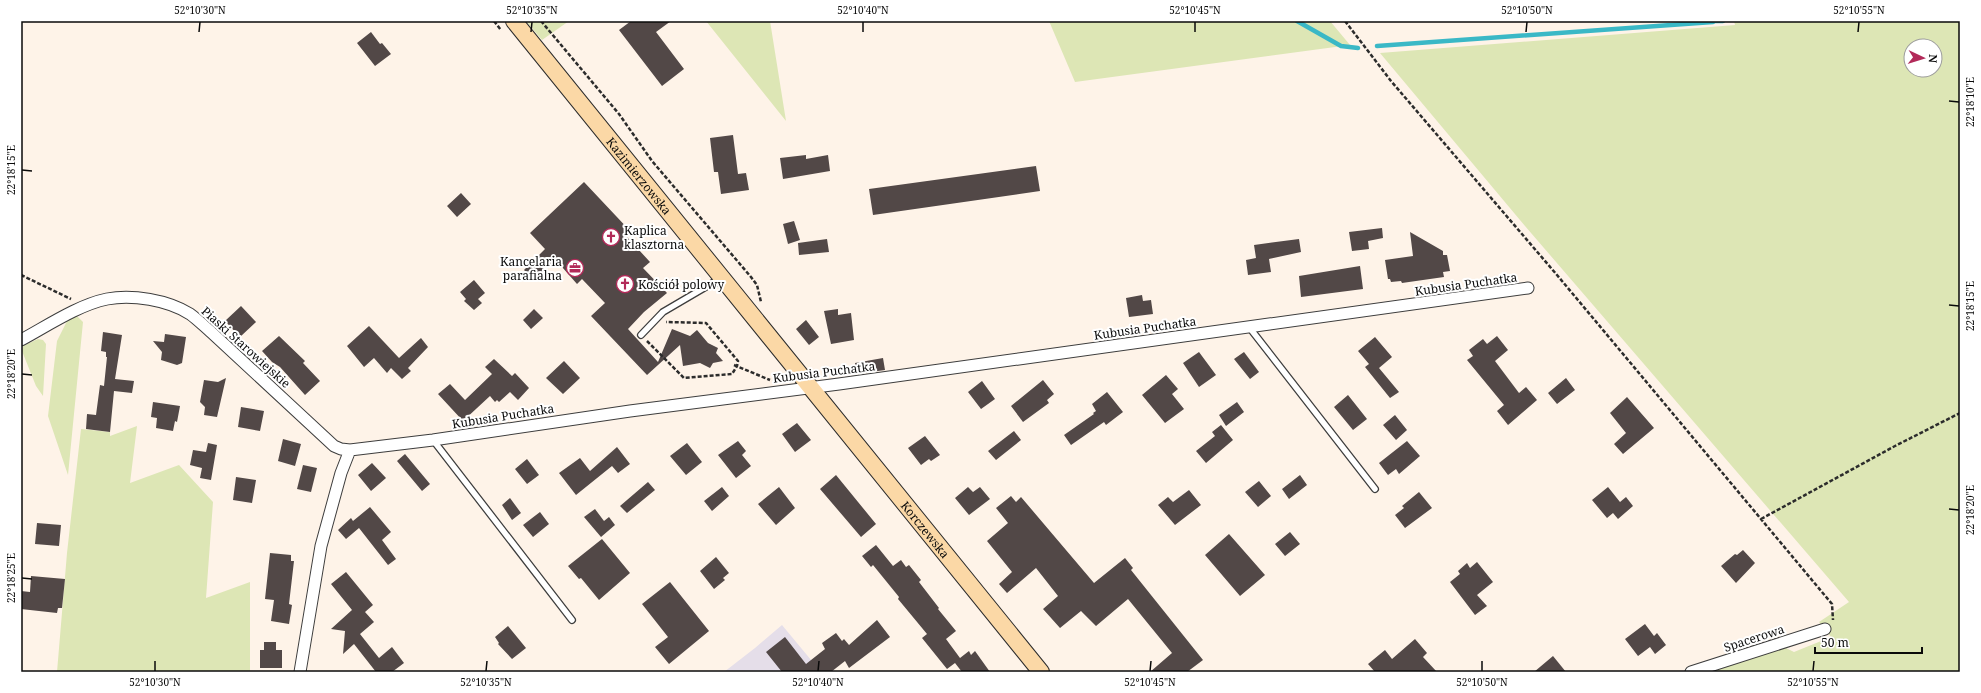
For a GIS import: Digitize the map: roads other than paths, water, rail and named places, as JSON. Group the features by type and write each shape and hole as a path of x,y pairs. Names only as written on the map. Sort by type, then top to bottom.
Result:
{"street":[{"name":"Kazimierzowska","path":"514,21 810,386"},
{"name":"Kubusia Puchatka","path":"350,450 433,440 630,410 810,386 839,384 1528,288"},
{"name":"Piaski Starowiejskie","path":"21,340 88,306 108,299 142,299 169,304 190,314 334,446 341,449 350,450"},
{"name":"Korczewska","path":"810,386 1041,672"},
{"path":"300,672 321,546 341,473 350,450"},
{"name":"Spacerowa","path":"1691,672 1825,629"}],"lane":[{"path":"641,335 663,312 722,276"},
{"path":"1248,327 1375,489"},
{"path":"433,440 572,620"}],"waterway":[{"path":"1297,21 1341,46 1358,48"},
{"path":"1712,21 1723,21"},
{"path":"1377,46 1713,22"}],"place":[{"name":"Kaplica klasztorna","path":"611,237"},
{"name":"Kancelaria parafialna","path":"575,268"},
{"name":"Kościół polowy","path":"625,284"}]}
